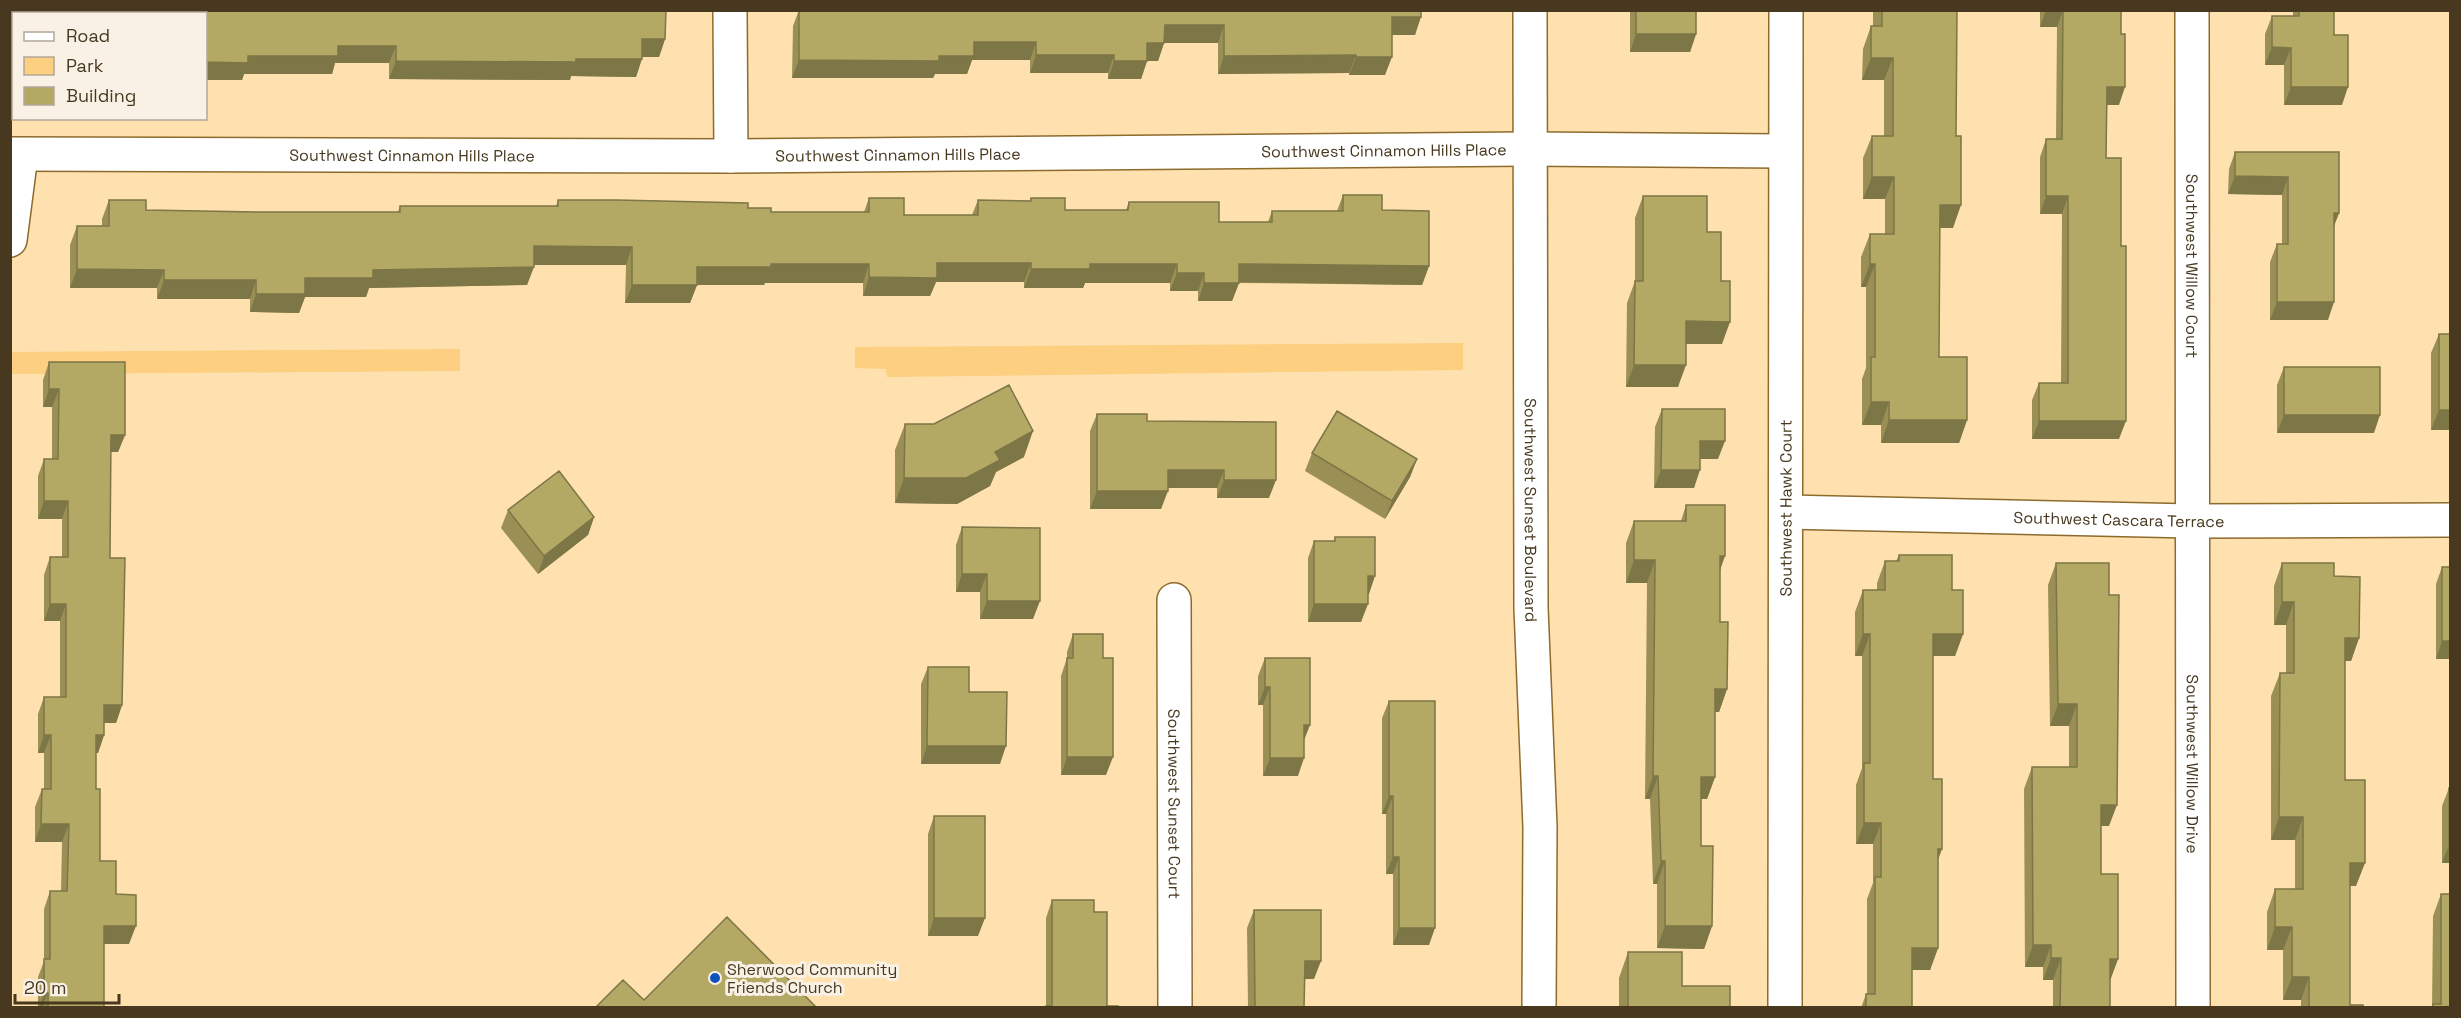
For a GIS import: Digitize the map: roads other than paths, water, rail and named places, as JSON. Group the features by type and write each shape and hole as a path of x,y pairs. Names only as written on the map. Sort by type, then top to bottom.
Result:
{"street":[{"path":"730,10 731,156"},
{"name":"Southwest Sunset Boulevard","path":"1530,10 1531,608 1540,827 1539,1008"},
{"name":"Southwest Hawk Court","path":"1785,10 1787,512 1785,1008"},
{"name":"Southwest Willow Court","path":"2191,521 2192,10"},
{"name":"Southwest Cinnamon Hills Place","path":"16,154 731,156 1529,149 1785,151"},
{"path":"10,240 16,154"},
{"name":"Southwest Cascara Terrace","path":"1787,512 2191,521 2451,519"},
{"name":"Southwest Willow Drive","path":"2191,521 2193,1008"},
{"name":"Southwest Sunset Court","path":"1174,600 1175,1008"}],"place":[{"name":"Sherwood Community Friends Church","path":"715,978"}]}
